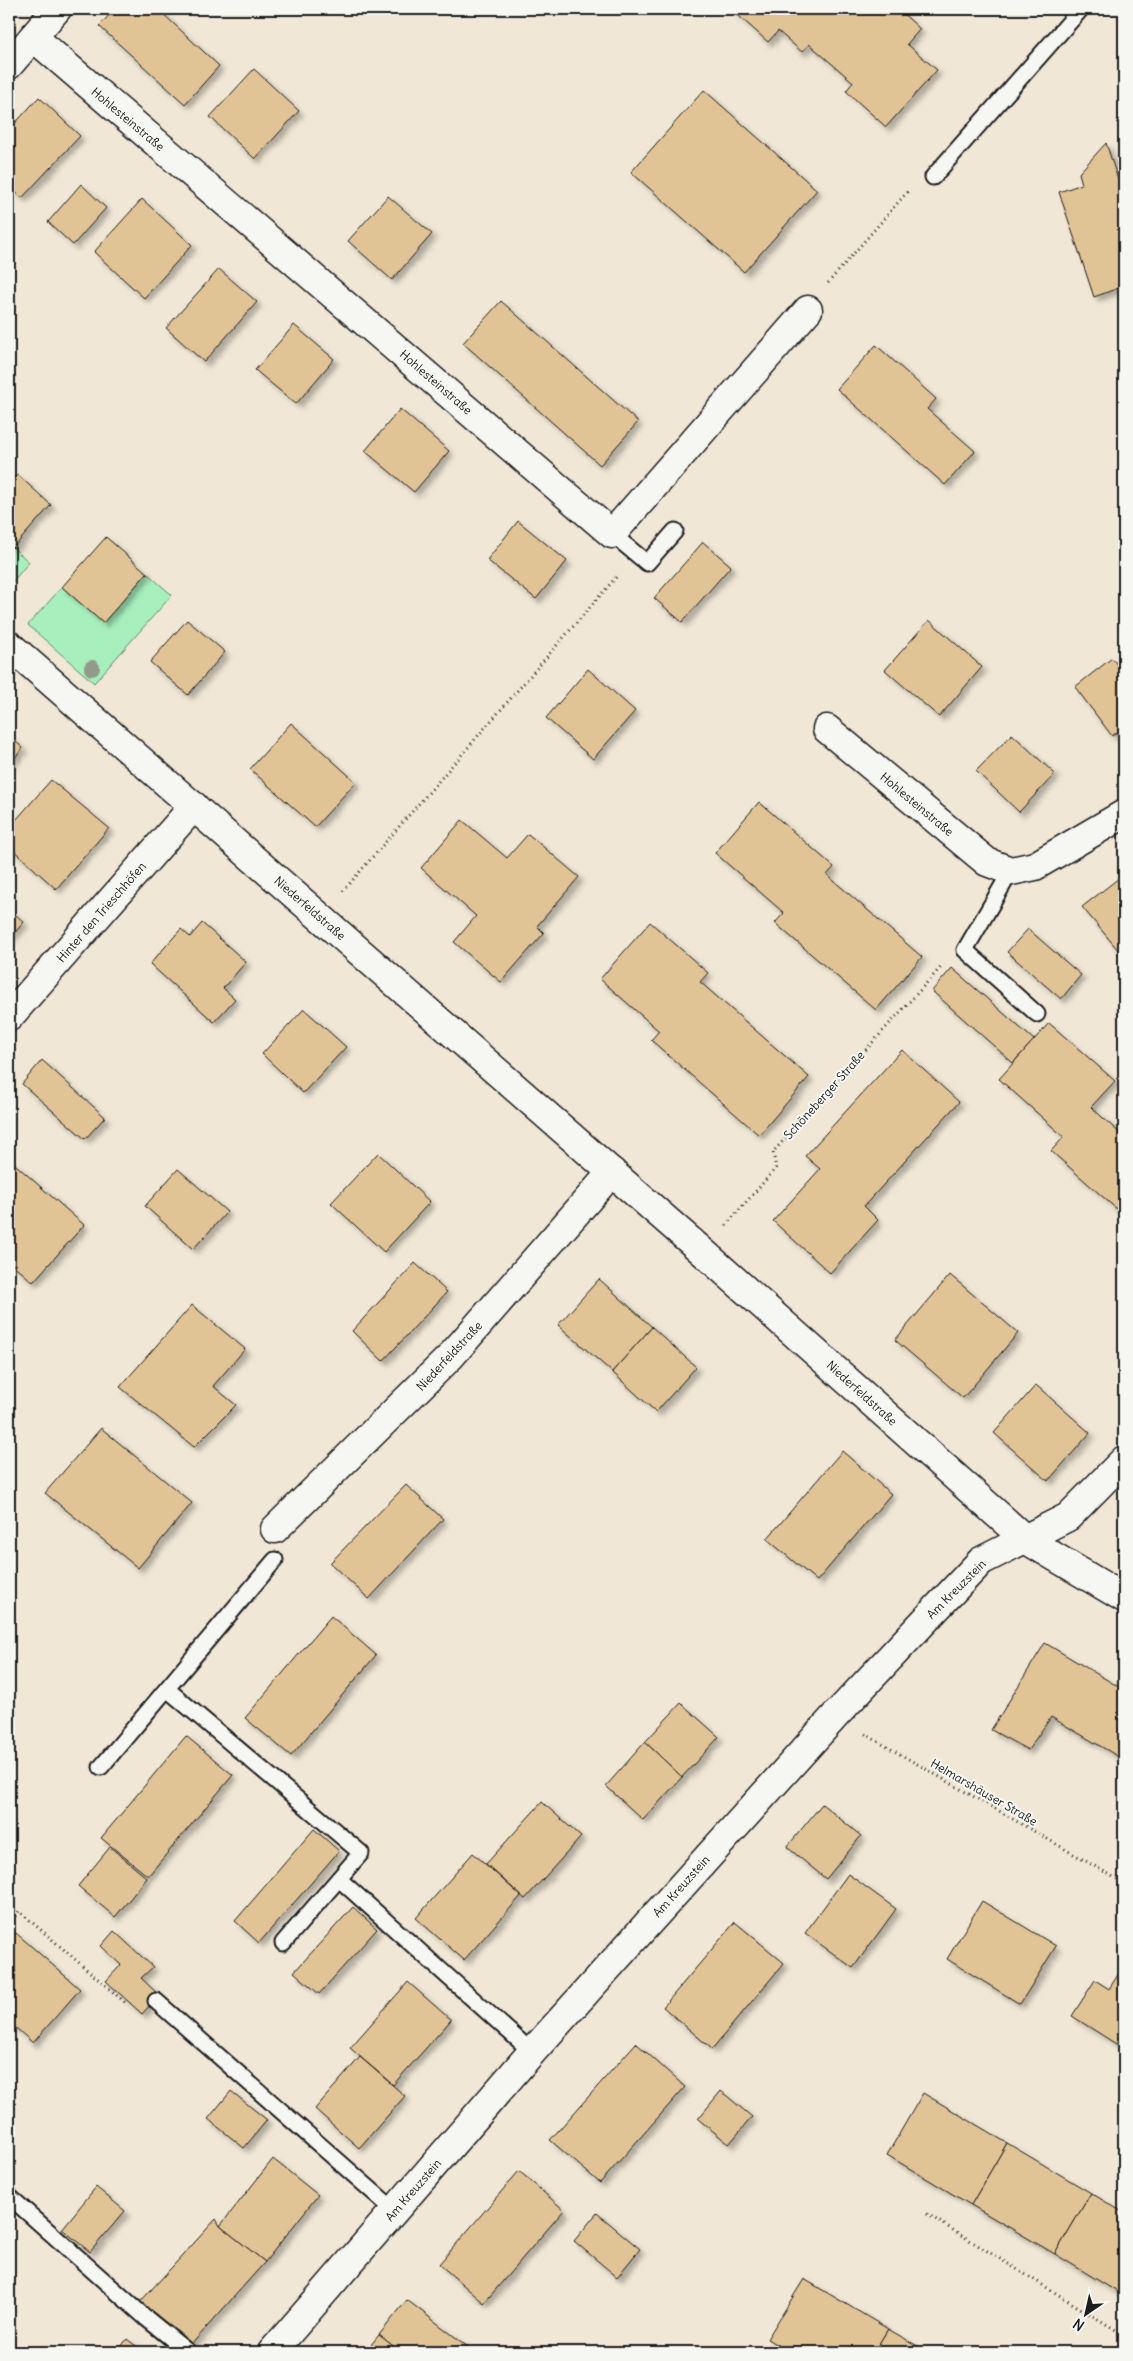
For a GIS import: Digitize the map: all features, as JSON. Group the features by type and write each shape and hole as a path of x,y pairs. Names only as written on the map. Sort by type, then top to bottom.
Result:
{"street":[{"path":"9,64 57,9"},
{"name":"Hohlesteinstraße","path":"32,37 612,534"},
{"path":"612,534 808,310"},
{"name":"Niederfeldstraße","path":"9,645 703,1252 1024,1539 1124,1598"},
{"name":"Hohlesteinstraße","path":"827,729 987,862 1011,871"},
{"name":"Hinter den Trieschhöfen","path":"9,1018 194,806"},
{"path":"1011,871 1035,866 1124,814"},
{"name":"Niederfeldstraße","path":"274,1529 450,1357 612,1172"},
{"name":"Am Kreuzstein","path":"272,2352 532,2052 835,1716 981,1561 1068,1517 1124,1460"}],"lane":[{"path":"933,177 1081,9"},
{"path":"612,534 646,563 675,531"},
{"path":"1011,871 965,950 1037,1014"},
{"path":"101,1767 274,1560"},
{"path":"167,1689 361,1853 283,1943"},
{"path":"339,1879 532,2052"},
{"path":"160,2005 395,2211"},
{"path":"9,2196 146,2318 188,2352"}],"path":[{"path":"808,310 905,192 933,177"},
{"path":"320,918 636,554"},
{"name":"Schöneberger Straße","path":"703,1252 776,1168 773,1152 945,962 965,950"},
{"name":"Helmarshäuser Straße","path":"835,1716 1124,1883"},
{"path":"9,1924 19,1911 150,2024 160,2005"},
{"path":"928,2214 1124,2335"}],"green space":[{"path":"9,544 29,562 9,586"},
{"path":"147,573 172,595 94,683 28,625 62,587 103,623"}],"building":[{"path":"115,9 158,9 219,66 185,104 99,26"},
{"path":"731,9 898,9 920,29 907,44 937,70 886,127 846,91 853,82 809,44 802,52 778,31 768,42"},
{"path":"254,69 299,111 255,159 210,117"},
{"path":"704,90 817,190 744,272 631,172"},
{"path":"39,97 80,136 22,198 9,186 9,130"},
{"path":"1106,143 1124,198 1124,286 1094,297 1059,192 1082,184 1079,173"},
{"path":"81,184 106,208 73,245 48,222"},
{"path":"388,196 432,234 392,280 348,241"},
{"path":"142,199 192,245 144,298 94,252"},
{"path":"219,269 257,302 204,362 166,328"},
{"path":"501,301 638,422 600,465 463,343"},
{"path":"294,325 334,359 296,404 255,370"},
{"path":"876,345 936,399 927,409 975,451 945,485 837,389"},
{"path":"400,409 449,451 414,492 365,451"},
{"path":"17,474 51,505 13,548 9,544 9,484"},
{"path":"518,521 567,561 536,599 487,560"},
{"path":"106,537 147,573 103,623 62,587"},
{"path":"703,542 731,566 682,622 654,598"},
{"path":"187,620 225,652 188,695 150,662"},
{"path":"929,620 982,667 939,717 885,670"},
{"path":"1112,658 1124,674 1124,727 1112,736 1075,687"},
{"path":"588,669 635,711 593,759 546,718"},
{"path":"291,723 356,782 315,827 250,769"},
{"path":"1012,734 1055,774 1019,812 976,771"},
{"path":"9,736 23,748 9,765"},
{"path":"51,780 109,828 56,889 9,846 9,828"},
{"path":"759,802 834,867 827,875 922,957 876,1010 775,923 784,913 715,853"},
{"path":"462,820 507,858 528,834 579,877 537,926 544,933 501,982 454,942 476,916 421,868"},
{"path":"1124,874 1124,957 1082,907"},
{"path":"9,909 24,922 9,939"},
{"path":"650,922 708,973 700,982 809,1077 759,1135 651,1040 659,1031 600,979"},
{"path":"202,923 246,962 223,988 235,999 214,1022 150,964 181,929 190,937"},
{"path":"1028,929 1081,975 1061,999 1007,952"},
{"path":"952,968 1034,1040 1013,1063 932,991"},
{"path":"304,1009 346,1047 303,1093 262,1054"},
{"path":"1049,1023 1115,1081 1091,1107 1124,1137 1124,1206 1120,1212 1051,1151 1064,1137 999,1079"},
{"path":"902,1050 959,1102 864,1206 878,1220 830,1273 773,1221 820,1169 805,1156"},
{"path":"42,1060 105,1117 85,1139 22,1084"},
{"path":"378,1153 430,1202 384,1252 331,1203"},
{"path":"9,1159 84,1225 33,1282 9,1261"},
{"path":"178,1169 227,1212 193,1249 145,1206"},
{"path":"415,1263 447,1292 383,1361 352,1331"},
{"path":"950,1275 1018,1333 963,1398 895,1340"},
{"path":"599,1279 652,1327 612,1372 558,1325"},
{"path":"192,1305 245,1349 213,1386 236,1405 194,1447 120,1387"},
{"path":"652,1327 696,1367 656,1412 612,1372"},
{"path":"1036,1385 1090,1433 1048,1481 994,1433"},
{"path":"101,1428 192,1503 138,1568 45,1493"},
{"path":"842,1451 891,1494 817,1581 767,1539"},
{"path":"406,1485 443,1519 369,1599 330,1563"},
{"path":"331,1616 376,1655 291,1756 245,1718"},
{"path":"1045,1643 1124,1690 1124,1760 1051,1717 1028,1750 991,1730"},
{"path":"681,1703 719,1737 682,1777 645,1742"},
{"path":"186,1736 233,1775 148,1876 101,1838"},
{"path":"645,1742 682,1777 643,1820 606,1786"},
{"path":"542,1802 581,1837 525,1899 486,1864"},
{"path":"822,1804 861,1836 826,1879 787,1847"},
{"path":"314,1829 339,1851 259,1943 235,1921"},
{"path":"110,1847 147,1878 115,1917 78,1886"},
{"path":"473,1853 521,1896 464,1960 416,1918"},
{"path":"848,1874 896,1909 853,1968 805,1933"},
{"path":"982,1901 1056,1946 1020,2004 947,1959"},
{"path":"353,1907 377,1929 319,1994 294,1972"},
{"path":"735,1922 784,1963 712,2049 663,2007"},
{"path":"114,1931 153,1967 141,1978 159,1995 142,2014 106,1981 121,1965 101,1946"},
{"path":"16,1933 80,1989 33,2043 9,2022 9,1941"},
{"path":"1121,1970 1124,1972 1124,2049 1072,2016 1095,1980 1109,1989"},
{"path":"408,1982 451,2020 393,2085 350,2048"},
{"path":"636,2043 685,2087 600,2183 550,2140"},
{"path":"360,2057 405,2096 359,2148 315,2109"},
{"path":"231,2091 267,2120 244,2148 208,2119"},
{"path":"721,2091 752,2117 729,2144 698,2119"},
{"path":"923,2093 1007,2143 971,2205 887,2155"},
{"path":"1007,2143 1091,2193 1055,2254 971,2205"},
{"path":"273,2159 318,2195 265,2262 220,2226"},
{"path":"519,2171 564,2210 484,2303 439,2264"},
{"path":"96,2187 125,2211 90,2252 62,2229"},
{"path":"1091,2193 1124,2213 1124,2296 1055,2254"},
{"path":"597,2213 640,2249 617,2277 574,2241"},
{"path":"216,2219 220,2226 265,2262 189,2347 140,2302"},
{"path":"804,2279 888,2329 874,2352 789,2352 767,2339"},
{"path":"407,2300 468,2347 464,2352 401,2352 379,2335"},
{"path":"888,2329 928,2352 874,2352"},
{"path":"379,2335 401,2352 365,2352"},
{"path":"127,2339 144,2352 117,2352"}]}
